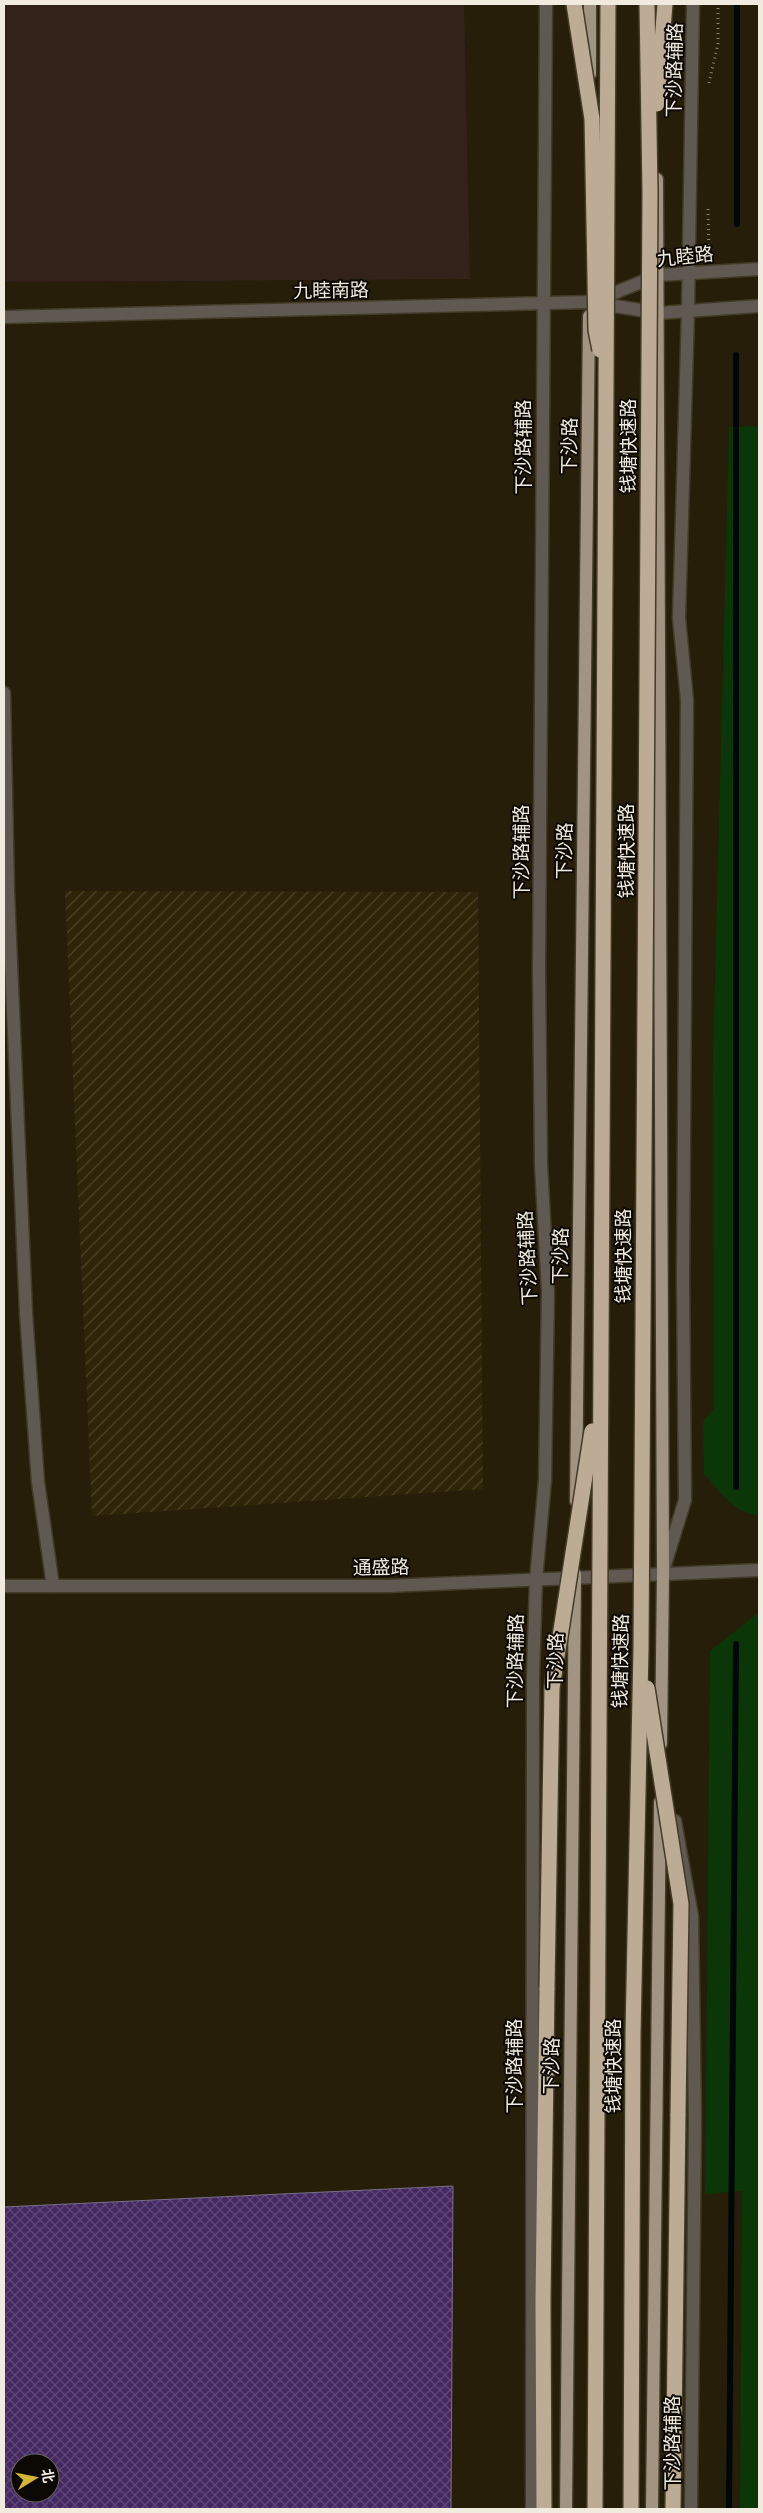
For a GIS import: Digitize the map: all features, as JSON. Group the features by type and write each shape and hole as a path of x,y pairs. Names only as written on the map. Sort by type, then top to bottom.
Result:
{"highway":[{"path":"574,4 592,119 596,330 607,391"},
{"name":"钱塘快速路","path":"595,2509 608,4"},
{"name":"钱塘快速路","path":"631,2509 632,2034 641,1648 650,193 647,4"},
{"path":"650,193 665,4"},
{"path":"544,2509 543,2301 552,1688 600,1380"},
{"path":"641,1648 681,1904 673,2509"}],"main road":[{"name":"下沙路","path":"566,2509 589,302 590,4"},
{"path":"652,2509 663,1573 659,275 654,4"}],"street":[{"name":"下沙路辅路","path":"532,2509 533,1677 536,1580 546,1480 548,1292 540,1164 546,4"},
{"name":"下沙路辅路","path":"663,1573 684,1500 683,1279 687,700 679,618 689,273 694,4"},
{"name":"九睦路","path":"589,302 659,275 759,269"},
{"name":"九睦南路","path":"4,317 589,302 659,312"},
{"path":"659,312 759,306"},
{"path":"4,693 8,892 26,1313 38,1482 53,1586"},
{"path":"4,1114 17,1110"},
{"name":"通盛路","path":"4,1586 388,1586 759,1570"},
{"name":"下沙路辅路","path":"661,1750 692,1916 695,2120 691,2509"}],"path":[{"path":"709,87 718,44 718,4"},
{"path":"708,203 709,272"}],"shaded area":[{"path":"4,4 464,4 470,279 4,282"},
{"path":"65,891 478,892 483,1489 92,1516"}],"green space":[{"path":"759,426 759,1515 742,1511 735,1506 704,1474 703,1421 714,1409 713,1054 729,427"},
{"path":"759,1612 759,2509 740,2509 742,2191 705,2194 710,1651"}],"building":[{"path":"453,2186 451,2509 4,2509 4,2207"}],"waterway":[{"path":"737,4 737,224"},
{"path":"736,355 736,1487"},
{"path":"729,2509 736,1644"}]}
